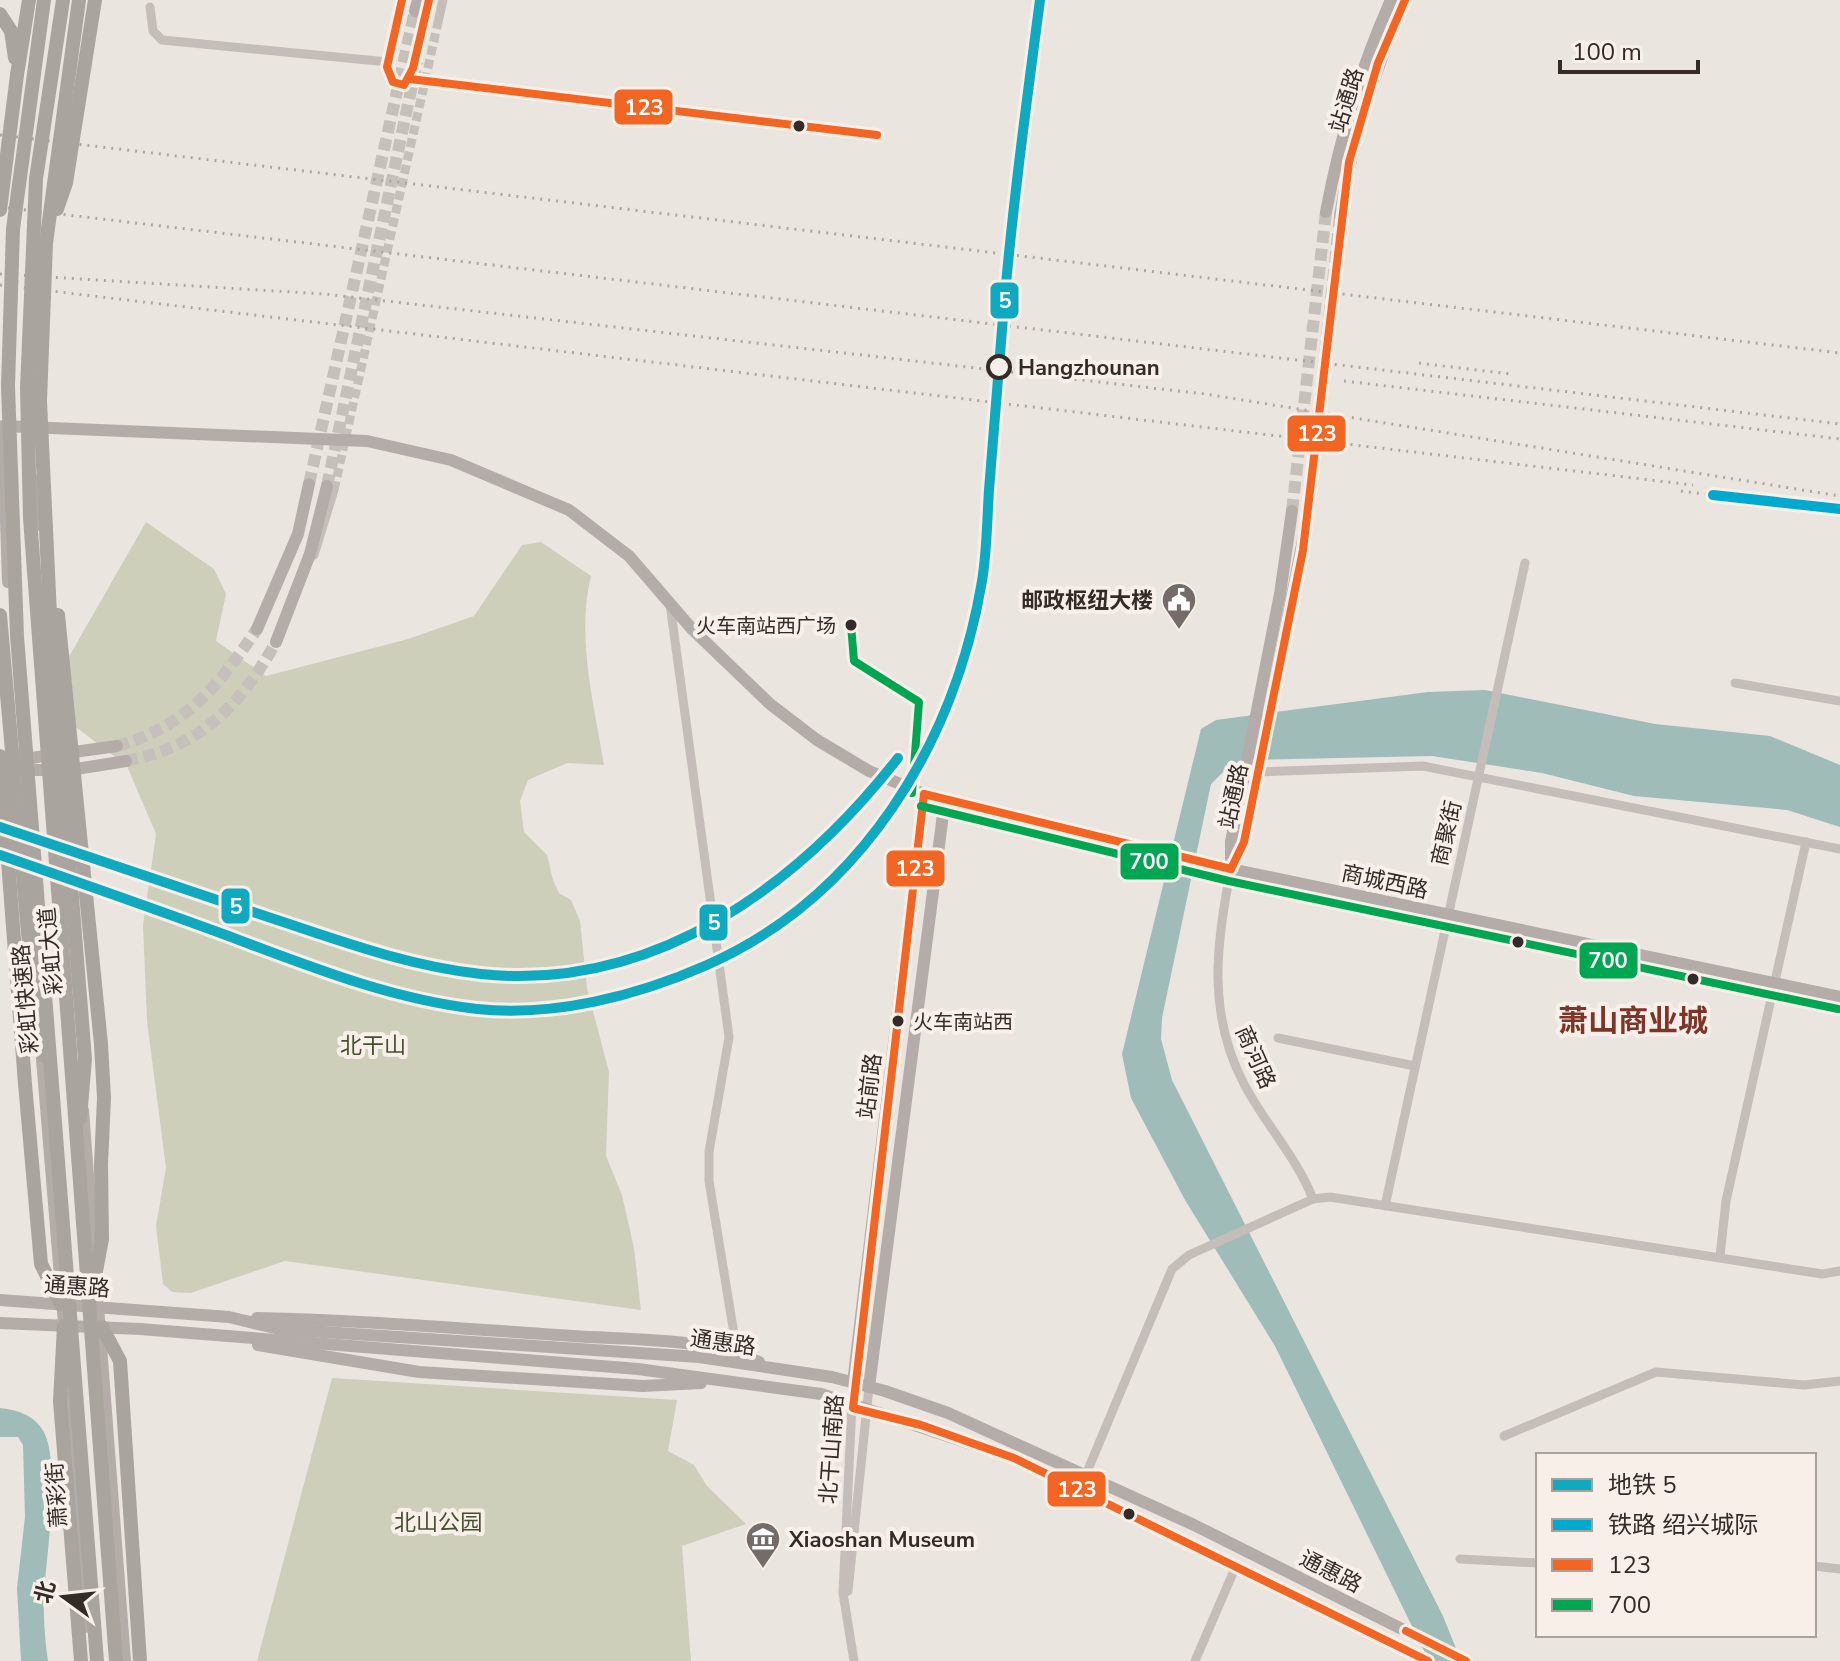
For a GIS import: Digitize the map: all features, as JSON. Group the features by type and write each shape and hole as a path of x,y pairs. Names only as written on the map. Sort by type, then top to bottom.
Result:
{"highway":[{"path":"0,210 29,0"},
{"name":"彩虹快速路","path":"44,0 13,229 8,386 17,636 57,1113 97,1661"},
{"name":"彩虹快速路","path":"63,0 36,179 27,388 37,635 116,1661"},
{"path":"76,1158 85,1059 51,636 40,401 46,243 79,0"},
{"path":"46,243 66,183 95,0"},
{"path":"0,14 11,31 17,75"},
{"path":"46,516 101,1044 104,1098 102,1239 96,1271"},
{"path":"0,615 35,1012 57,1113"},
{"path":"0,759 41,1264 61,1304"},
{"path":"64,1326 60,1401 81,1661"},
{"path":"102,1327 120,1361 140,1661"}],"main road":[{"name":"站通路","path":"1326,212 1352,99 1368,50 1391,0"},
{"name":"站通路","path":"1340,216 1360,117 1378,63 1405,0"},
{"name":"商城西路","path":"3,426 367,441 451,460 569,510 629,556 729,668 806,731 869,771 924,794 1231,869 1840,997"},
{"name":"彩虹大道","path":"3,426 20,765 64,1326"},
{"name":"彩虹大道","path":"39,427 37,516 53,757 102,1327"},
{"path":"257,629 298,534 309,484"},
{"path":"276,642 298,591 331,488"},
{"name":"站通路","path":"1231,869 1231,842 1258,710 1292,511"},
{"name":"站通路","path":"1231,869 1244,842 1308,514"},
{"path":"0,770 117,746"},
{"path":"0,759 56,770 126,761"},
{"name":"站前路","path":"853,1383 924,794"},
{"path":"869,1387 945,799"},
{"name":"通惠路","path":"0,1300 229,1317 279,1329 699,1357 853,1383 948,1413 1194,1525 1466,1661"},
{"path":"229,1317 371,1322 633,1341 737,1352 776,1370"},
{"name":"通惠路","path":"0,1323 102,1327 638,1369 821,1394 853,1408 973,1442 1428,1661"},
{"name":"萧彩街","path":"64,1326 88,1661"},
{"path":"102,1327 125,1661"},
{"path":"232,1339 419,1372 643,1386 694,1383 771,1386"}],"street":[{"path":"402,0 388,75 393,82 404,85 413,68 429,0"},
{"path":"439,18 443,0"},
{"path":"150,7 153,31 162,40 388,62"},
{"name":"商聚街","path":"1385,1206 1525,563"},
{"path":"670,604 729,1037 709,1152 709,1181 737,1352"},
{"path":"1735,683 1840,701"},
{"path":"1259,772 1423,766 1840,849"},
{"path":"1720,1256 1726,1201 1806,842"},
{"name":"商河路","path":"1231,869 1215,976 1223,1032 1244,1084 1302,1171 1313,1199"},
{"path":"1278,1038 1415,1066"},
{"path":"1079,1491 1172,1269 1206,1247 1313,1199 1330,1197 1822,1274 1840,1271"},
{"path":"1504,1436 1656,1372 1804,1385 1840,1381"},
{"name":"北干山南路","path":"853,1383 843,1543 847,1615 854,1661"},
{"path":"847,1615 869,1387"},
{"path":"1460,1559 1536,1563"},
{"path":"1195,1661 1236,1566"},
{"path":"1816,1566 1840,1569"}],"green space":[{"name":"北干山","path":"146,522 214,569 226,594 216,641 266,676 408,639 474,616 522,545 541,542 591,576 585,623 586,647 604,765 567,763 528,780 520,801 524,832 547,855 559,893 571,900 580,921 587,988 609,1072 606,1156 622,1195 634,1248 641,1310 285,1261 191,1293 172,1292 163,1284 156,1226 166,1168 147,1021 143,925 156,834 127,766 43,702"},
{"name":"北山公园","path":"332,1378 677,1400 668,1451 694,1465 707,1486 746,1524 682,1546 691,1661 257,1661"}],"water":[{"path":"1485,690 1655,724 1770,736 1840,765 1840,827 1787,810 1634,796 1542,773 1432,756 1243,760 1224,771 1211,784 1162,1018 1161,1039 1172,1080 1443,1616 1461,1661 1429,1661 1275,1346 1185,1200 1131,1098 1122,1054 1201,729 1216,720 1428,692"},
{"path":"0,1408 29,1416 42,1429 48,1443 52,1484 44,1628 48,1661 21,1661 17,1588 25,1517 23,1445 18,1437 0,1437"}],"tunnel":[{"path":"309,484 415,11"},
{"path":"334,490 439,18"},
{"path":"327,486 417,62"},
{"path":"1292,511 1326,212"},
{"path":"1308,514 1340,216"},
{"path":"117,746 162,728 198,702 228,669 257,629"},
{"path":"126,761 176,746 215,720 248,686 276,642"}],"railway":[{"path":"0,135 1840,353"},
{"path":"0,207 1840,424"},
{"path":"0,274 324,294 1205,394 1840,496"},
{"path":"0,285 1693,485"},
{"path":"1419,363 1510,374"},
{"path":"1344,381 1840,439"},
{"path":"1681,491 1713,495"}],"metro line":[{"name":"5","path":"0,855 380,989 444,1004 506,1011 595,1002 680,976 762,936 811,899 855,856 892,808 924,756 949,700 969,641 985,558 1007,277 1040,0"},
{"name":"5","path":"0,827 372,951 426,965 481,974 544,975 605,966 662,948 716,921 767,888 814,849 858,805 898,758"}],"rail line":[{"name":"绍兴城际","path":"1713,495 1840,509"}],"transit line":[{"name":"123","path":"402,0 387,67 393,82 404,85 413,68 429,0"},
{"name":"123","path":"1231,869 1244,842 1303,550 1349,162 1378,63 1405,0"},
{"name":"123","path":"410,79 877,135"},
{"name":"700","path":"851,625 854,661 919,702 912,793"},
{"name":"123","path":"1231,869 924,794 853,1408 921,1425 1014,1458 1428,1661"},
{"name":"700","path":"921,806 1229,881 1838,1009"},
{"name":"123","path":"1406,1631 1466,1661"}],"place":[{"name":"Hangzhounan","path":"999,367"},
{"name":"火车南站西广场","path":"851,625"},
{"name":"邮政枢纽大楼","path":"1179,631"},
{"name":"火车南站西","path":"898,1021"},
{"name":"Xiaoshan Museum","path":"763,1570"}],"district":[{"name":"萧山商业城","path":"1633,1021"}]}
